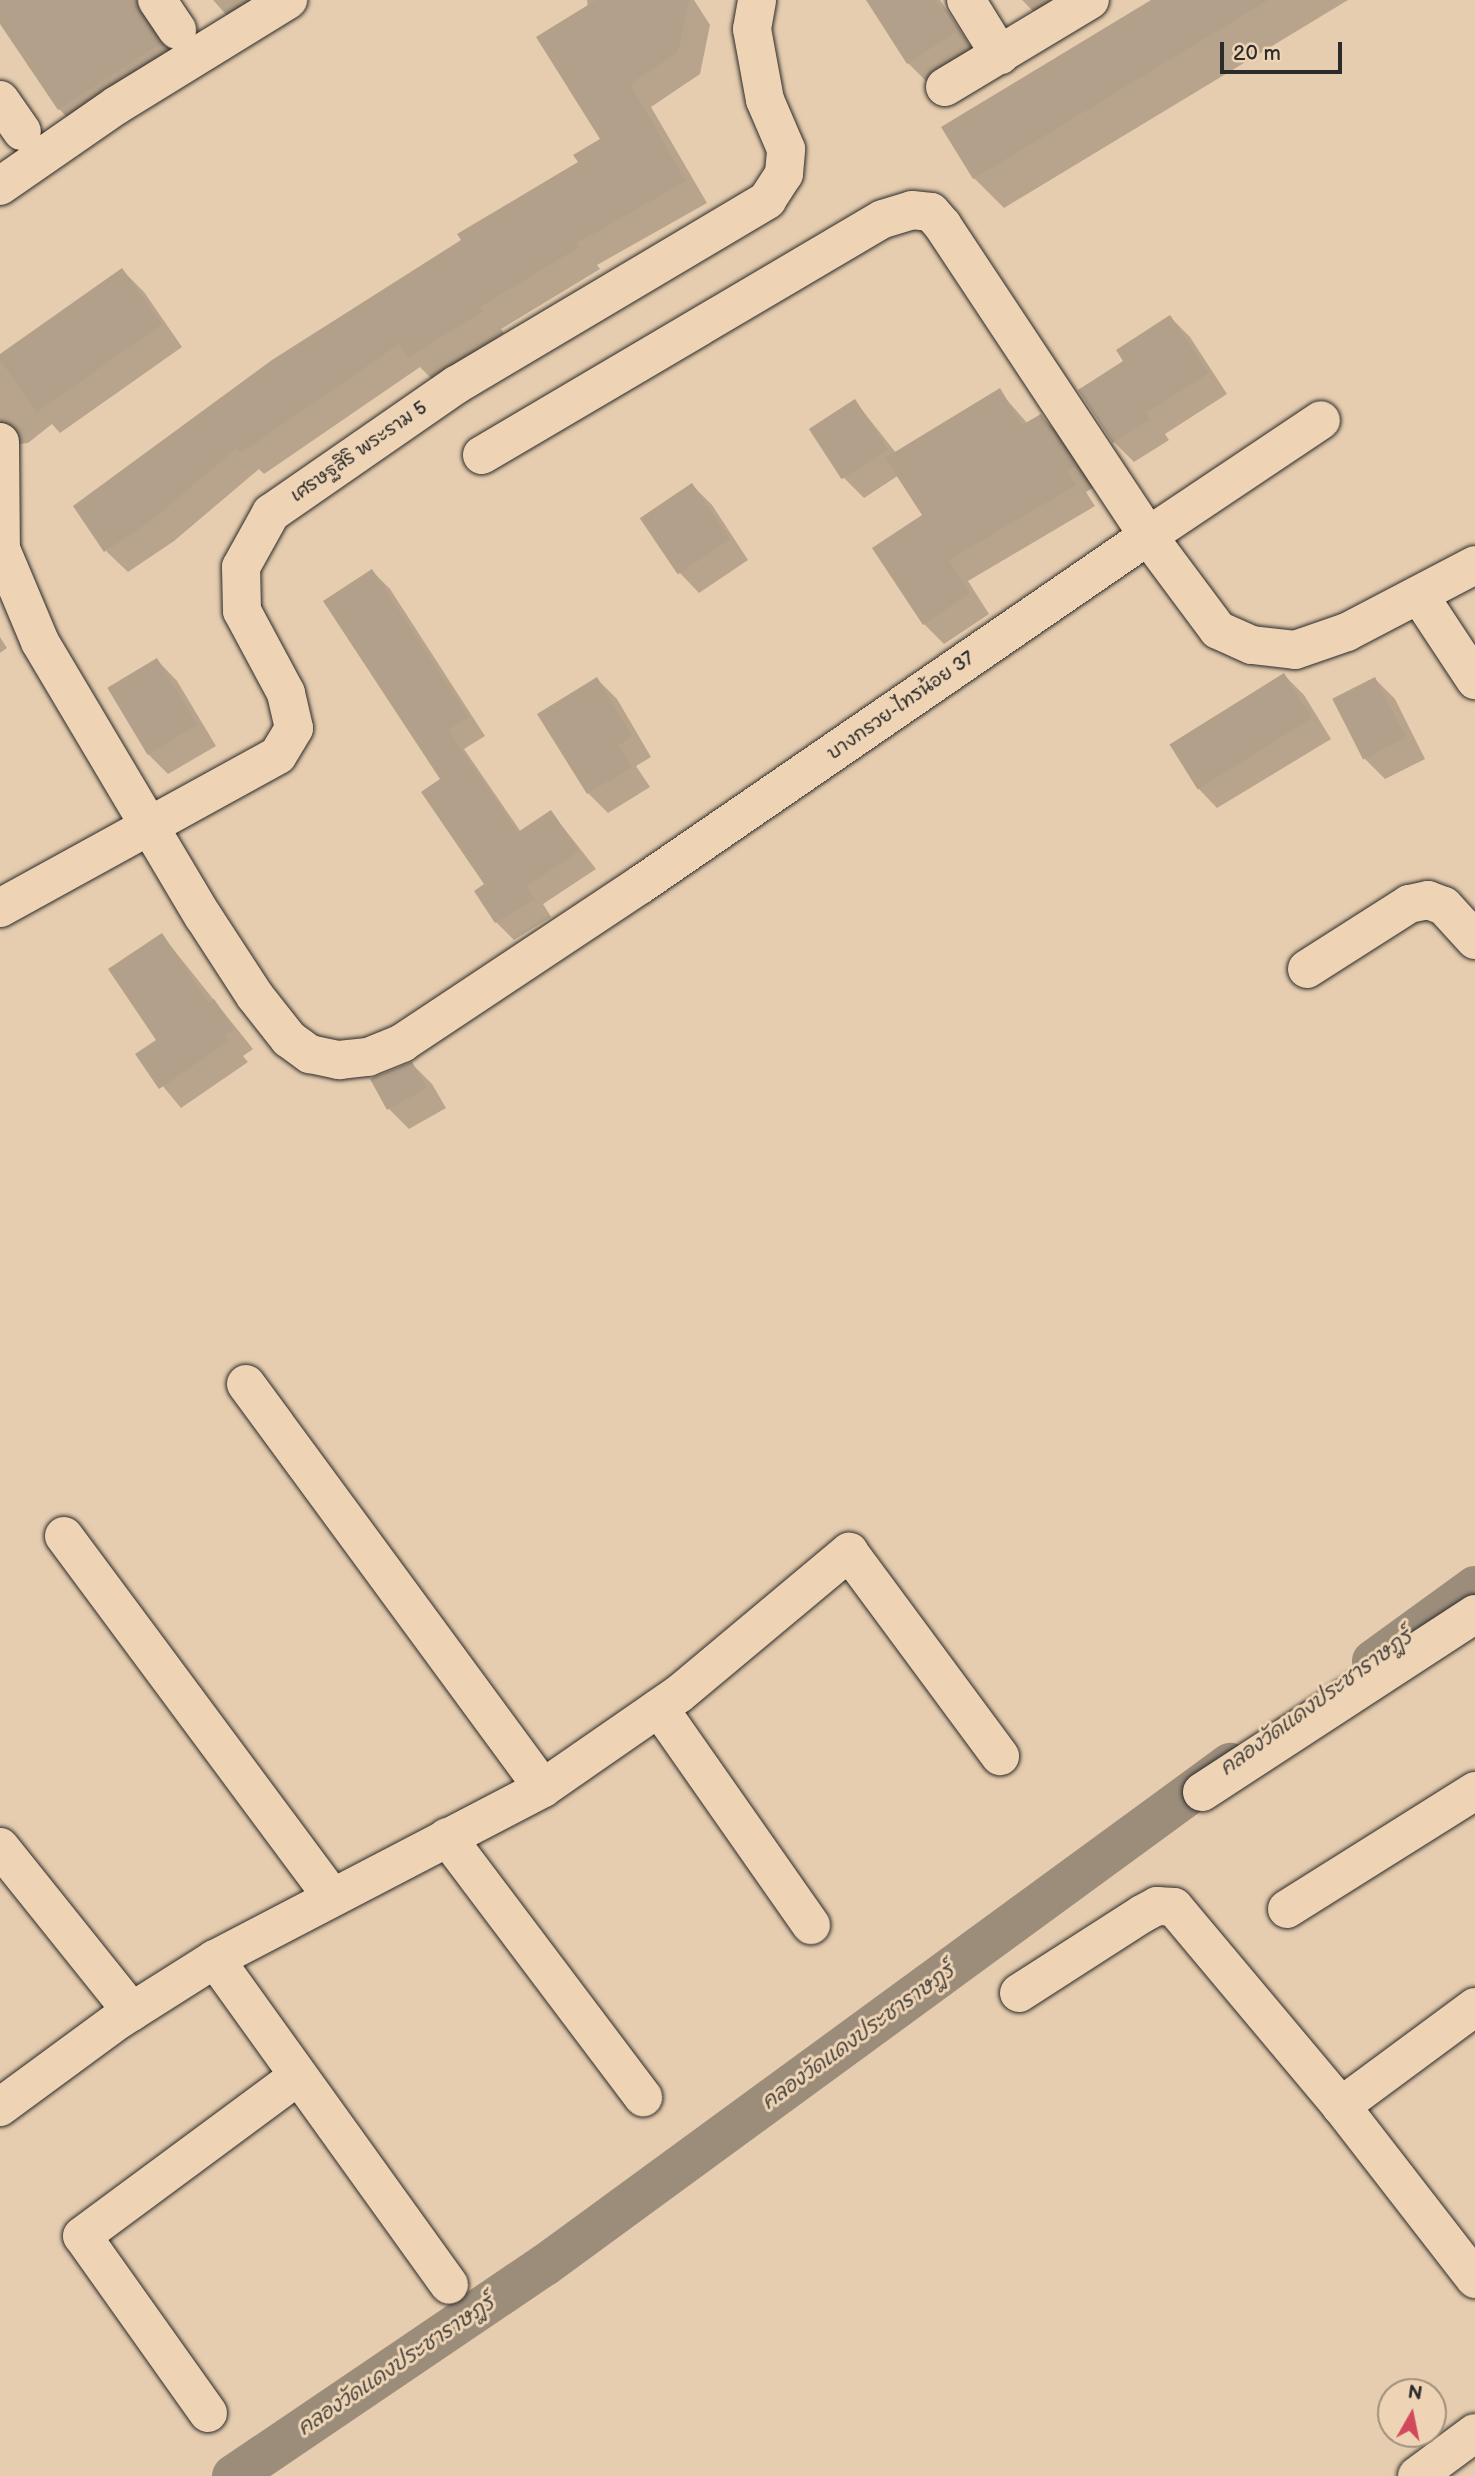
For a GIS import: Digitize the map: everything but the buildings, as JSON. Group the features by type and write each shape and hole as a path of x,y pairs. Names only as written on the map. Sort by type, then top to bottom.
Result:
{"street":[{"path":"0,186 117,106 288,0"},
{"name":"เศรษฐสิริ พระราม 5","path":"0,908 148,822 278,755 294,728 286,693 242,611 241,567 271,513 456,385 767,200 784,174 786,149 765,100 752,29 757,0"},
{"path":"966,0 1000,55"},
{"path":"945,87 1090,0"},
{"path":"0,100 22,131"},
{"path":"482,454 883,219 912,210 932,212 1148,536 1218,630 1252,645 1295,650 1347,632 1475,565"},
{"name":"บางกรวย-ไทรน้อย 37","path":"148,822 255,996 289,1039 310,1054 339,1060 368,1057 402,1043 652,878 1321,419"},
{"path":"0,442 1,549 40,642 148,822"},
{"path":"1419,595 1475,680"},
{"path":"1307,969 1409,904 1428,900 1444,906 1475,940"},
{"path":"246,1384 543,1788"},
{"path":"64,1536 332,1897"},
{"path":"0,2106 132,2012 215,1959 543,1788 659,1708 849,1552 1000,1756"},
{"path":"1202,1792 1475,1614"},
{"path":"659,1708 811,1926"},
{"path":"1287,1909 1475,1791"},
{"path":"447,1837 643,2097"},
{"path":"0,1847 132,2012"},
{"path":"1019,1993 1157,1906 1174,1907 1341,2106 1475,2279"},
{"path":"215,1959 449,2285"},
{"path":"1341,2106 1475,2007"},
{"path":"208,2413 82,2236 298,2076"},
{"path":"1416,2476 1475,2434"}],"waterway":[{"name":"คลองวัดแดงประชาราษฎร์","path":"1373,1661 1475,1587"},
{"name":"คลองวัดแดงประชาราษฎร์","path":"233,2476 545,2265 1230,1764"}]}
